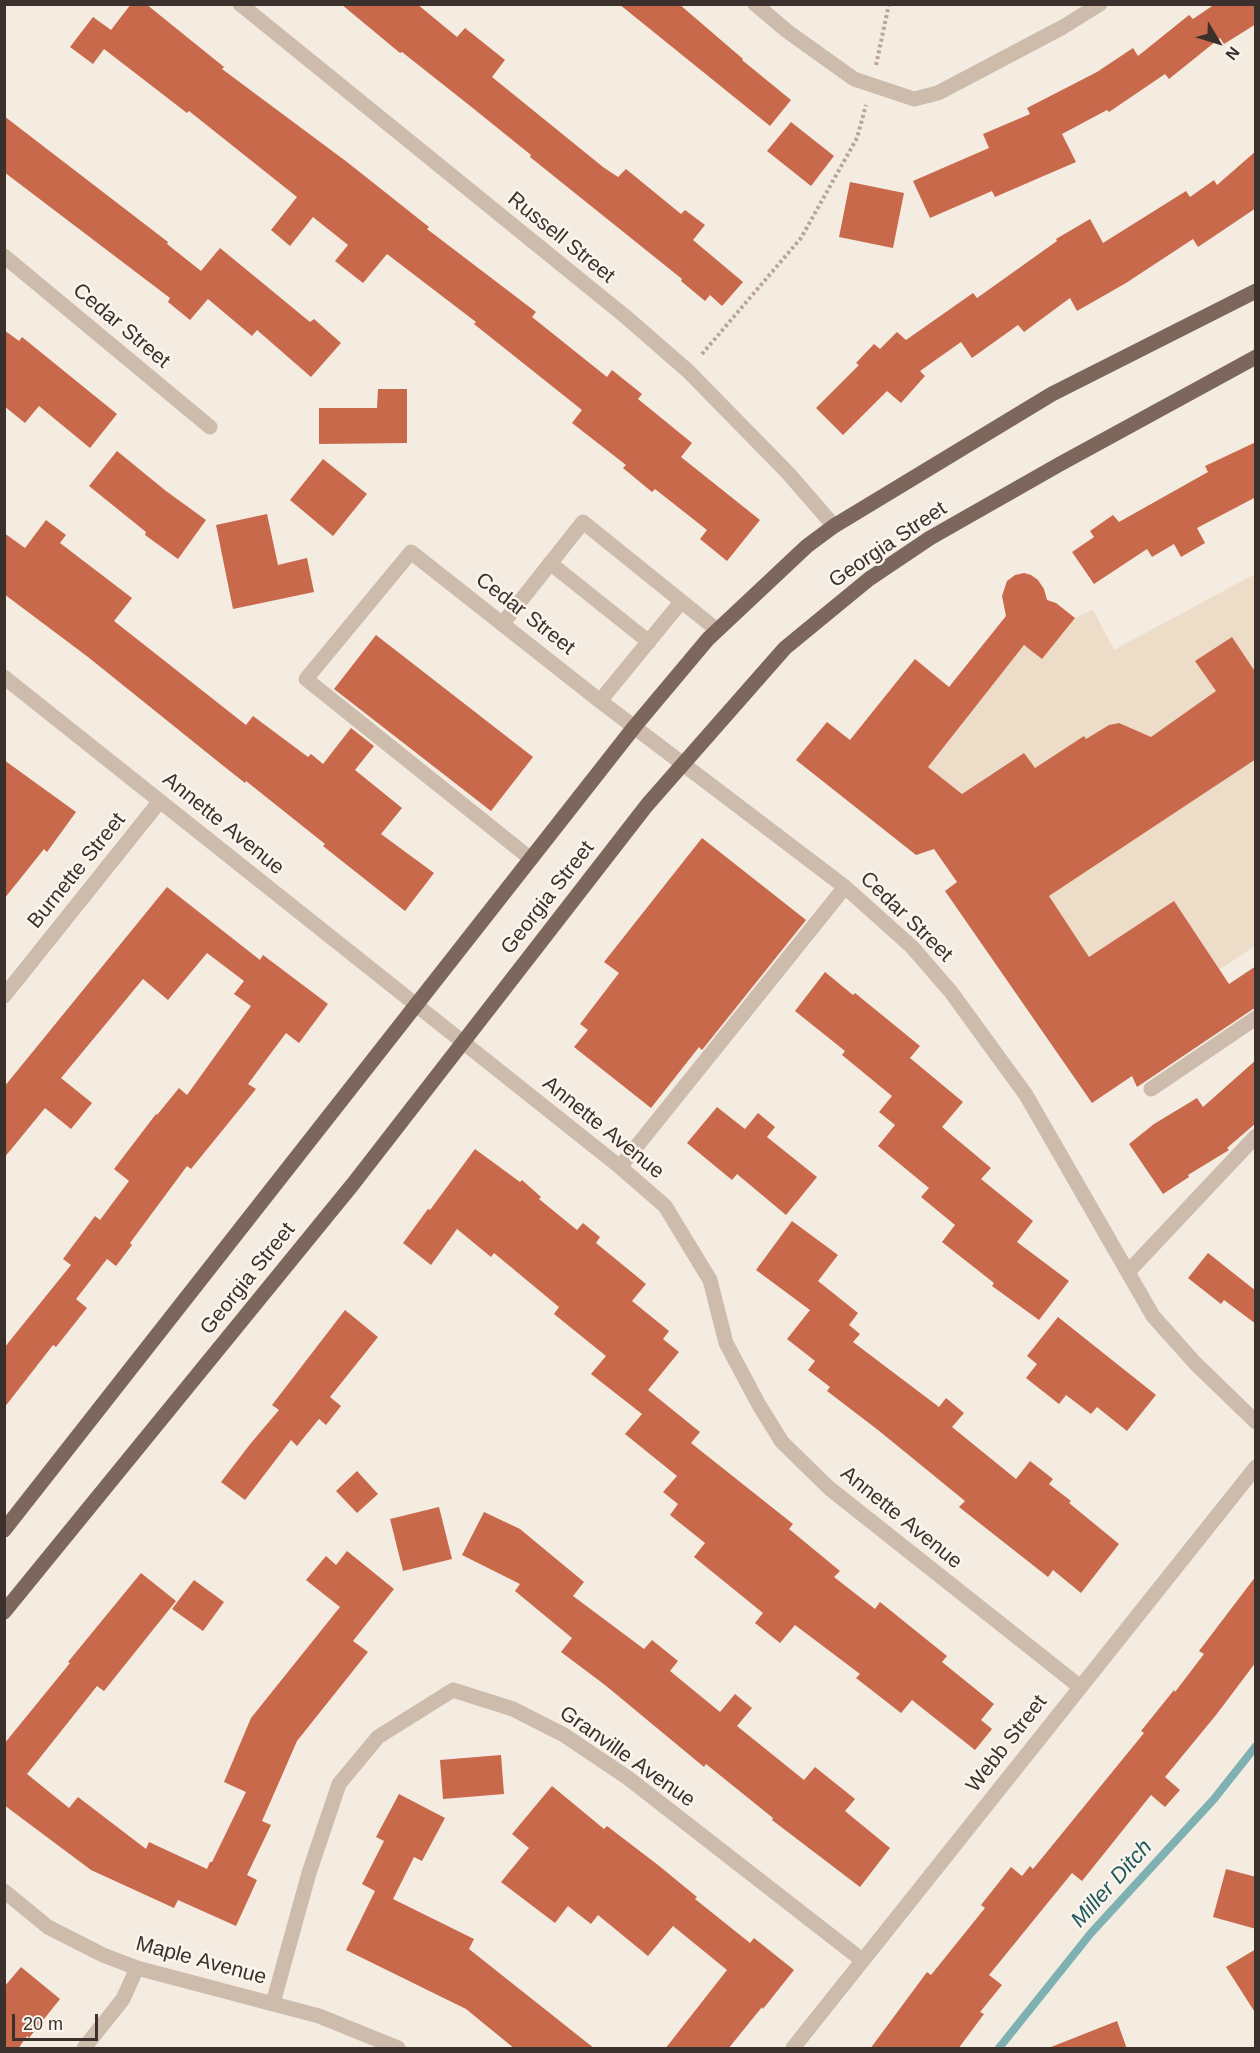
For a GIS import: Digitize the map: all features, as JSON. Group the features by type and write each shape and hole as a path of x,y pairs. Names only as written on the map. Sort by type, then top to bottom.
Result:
{"main road":[{"name":"Georgia Street","path":"4,1530 635,726 717,630 807,546 834,526 1052,394 1256,291"},
{"name":"Georgia Street","path":"4,1612 353,1184 647,805 785,648 869,579 930,538 1256,357"}],"street":[{"name":"Russell Street","path":"240,4 617,310 688,371 788,473 834,526"},
{"path":"755,4 787,31 854,79 914,99 938,93 1063,27 1100,4"},
{"name":"Cedar Street","path":"4,256 210,427"},
{"path":"502,623 583,522 717,630"},
{"name":"Cedar Street","path":"531,859 306,679 411,552 600,701 845,887 912,947 951,992 1026,1095 1154,1316 1195,1363 1256,1422"},
{"path":"550,563 649,642"},
{"path":"600,701 681,602"},
{"name":"Annette Avenue","path":"4,677 620,1167 665,1206 710,1280 726,1343 759,1406 782,1442 829,1488 1079,1686"},
{"name":"Burnette Street","path":"4,996 160,801"},
{"path":"620,1167 845,887"},
{"path":"1151,1089 1256,1018"},
{"path":"1128,1272 1256,1136"},
{"name":"Webb Street","path":"793,2049 1079,1686 1256,1467"},
{"name":"Granville Avenue","path":"273,2003 309,1873 339,1784 378,1737 453,1690 513,1709 564,1735 628,1778 862,1960"},
{"name":"Maple Avenue","path":"4,1891 48,1927 137,1968 319,2016 398,2049"},
{"path":"84,2049 123,1999 137,1968"}],"path":[{"path":"688,371 801,238 857,138 889,4"}],"shaded area":[{"path":"1255,574 1255,673 1232,637 1195,661 1216,691 1145,742 1118,723 1109,725 1086,739 1084,736 1035,768 1023,753 987,777 996,796 980,808 928,767 1024,645 1043,658 1075,618 1093,610 1114,650"},
{"path":"1255,759 1255,946 1134,1026 1049,896"}],"building":[{"path":"131,4 146,4 224,67 222,69 347,162 429,227 427,229 536,312 532,317 607,377 612,370 642,394 638,399 692,443 681,457 760,520 727,561 700,539 707,530 655,489 652,492 623,468 626,465 572,423 582,410 474,324 476,322 387,254 363,283 335,261 348,245 313,217 290,246 271,230 297,197 189,111 187,113 104,49 93,64 70,47 93,17 111,30"},
{"path":"341,4 417,4 457,37 465,28 505,60 492,77 603,167 618,177 626,169 681,214 685,210 705,225 693,240 743,282 722,306 710,295 705,301 681,281 682,279 530,157 531,155"},
{"path":"619,4 679,4 791,100 770,126"},
{"path":"1215,4 1256,4 1256,24 1224,44 1220,38 1169,79 1165,74 1109,112 1107,110 1062,134 1076,162 995,197 992,191 930,218 913,181 989,148 983,134 1030,114 1027,108 1097,72 1133,48 1138,56 1189,15 1193,19"},
{"path":"4,116 168,242 167,244 201,271 220,248 310,322 314,319 341,343 311,377 257,330 252,336 208,299 190,320 168,302 170,298 4,172"},
{"path":"791,122 834,156 811,186 767,151"},
{"path":"1256,151 1256,208 1198,247 1193,239 1126,283 1077,311 1070,298 1024,332 1018,325 972,358 961,342 920,371 925,376 901,403 887,391 843,435 816,408 859,365 856,363 874,344 880,349 897,332 906,340 973,293 977,298 1057,241 1056,239 1090,219 1103,243 1186,191 1190,197 1214,180 1217,185"},
{"path":"850,182 904,193 893,248 839,237"},
{"path":"4,330 19,341 22,337 117,414 90,448 39,406 25,423 4,406"},
{"path":"378,389 407,389 407,443 319,444 319,408 377,408"},
{"path":"1256,442 1256,497 1197,528 1205,543 1181,557 1174,544 1152,557 1147,549 1094,584 1072,552 1094,537 1090,531 1113,515 1119,522 1208,472 1205,466"},
{"path":"117,451 206,520 178,559 145,535 146,532 89,486"},
{"path":"323,459 367,494 333,536 290,500"},
{"path":"267,514 278,565 307,558 314,592 233,609 216,525"},
{"path":"46,520 66,535 60,543 132,598 114,621 246,725 253,716 308,757 311,754 323,764 351,728 374,746 355,770 402,808 381,834 434,873 405,911 246,781 245,783 88,657 4,594 4,533 25,548"},
{"path":"1024,573 1038,580 1047,600 1056,603 1075,618 1042,659 1024,645 928,767 962,794 1024,753 1035,768 1084,736 1086,739 1109,725 1119,723 1151,737 1216,691 1195,661 1232,637 1256,673 1256,759 1049,896 1089,957 1174,901 1229,984 1256,966 1256,1007 1137,1087 1132,1076 1092,1103 945,891 957,882 934,849 916,855 796,760 827,722 850,740 915,659 949,687 1006,616 1002,596 1007,581 1015,575"},
{"path":"376,635 533,757 491,811 334,689"},
{"path":"4,760 76,812 47,852 44,849 4,899"},
{"path":"702,838 806,920 702,1050 699,1047 651,1108 574,1047 588,1030 580,1024 619,973 604,962"},
{"path":"167,887 260,960 263,955 328,1004 299,1043 286,1033 248,1084 256,1089 191,1169 187,1166 130,1243 132,1245 116,1266 107,1259 76,1299 87,1308 56,1347 53,1345 4,1408 4,1348 71,1265 63,1259 95,1216 100,1220 129,1181 114,1169 179,1088 187,1095 251,1006 234,994 244,981 207,953 168,1000 143,979 61,1078 92,1103 71,1129 45,1108 4,1158 4,1087"},
{"path":"825,972 853,995 855,993 920,1046 910,1058 963,1102 942,1127 991,1168 981,1179 1033,1221 1017,1242 1069,1281 1039,1320 992,1286 994,1283 942,1242 955,1225 921,1197 929,1188 878,1146 895,1125 879,1112 892,1096 842,1055 845,1051 795,1011"},
{"path":"1256,1060 1256,1123 1227,1148 1229,1150 1188,1175 1189,1177 1163,1194 1129,1144 1154,1124 1197,1098 1203,1107"},
{"path":"717,1107 745,1129 758,1113 775,1127 767,1137 817,1177 786,1215 737,1174 732,1180 687,1143"},
{"path":"475,1149 520,1182 522,1180 541,1197 539,1199 577,1230 583,1223 600,1237 596,1243 646,1284 632,1301 669,1331 663,1339 679,1352 648,1390 700,1432 691,1443 793,1524 789,1529 840,1571 834,1577 875,1609 880,1602 947,1656 942,1662 994,1704 981,1720 992,1729 975,1750 912,1700 901,1713 856,1678 860,1674 795,1625 780,1643 755,1623 763,1613 694,1557 705,1543 670,1515 678,1504 663,1492 677,1476 625,1434 642,1414 591,1374 606,1356 554,1314 559,1307 494,1253 491,1257 457,1229 431,1265 403,1243"},
{"path":"792,1221 838,1255 818,1281 858,1313 849,1325 860,1334 853,1342 939,1407 946,1398 964,1413 952,1427 1016,1479 1030,1461 1053,1479 1049,1484 1071,1501 1069,1503 1119,1544 1081,1593 1053,1570 1048,1577 959,1507 965,1501 827,1391 830,1387 808,1370 815,1361 787,1339 810,1310 756,1270"},
{"path":"1208,1253 1256,1291 1256,1324 1224,1300 1221,1304 1188,1278"},
{"path":"345,1310 378,1337 330,1397 341,1406 326,1425 319,1419 297,1446 291,1440 245,1500 221,1482 279,1410 272,1405"},
{"path":"1058,1317 1156,1395 1127,1431 1097,1407 1091,1414 1066,1395 1059,1404 1026,1378 1037,1364 1027,1356"},
{"path":"357,1471 378,1494 357,1513 336,1491"},
{"path":"439,1507 452,1559 403,1571 390,1519"},
{"path":"484,1512 520,1529 584,1582 573,1596 644,1649 652,1640 678,1661 670,1671 720,1712 735,1694 752,1708 737,1726 804,1780 815,1767 855,1799 845,1811 890,1848 860,1887 772,1820 773,1818 706,1764 704,1767 605,1685 561,1652 572,1638 515,1591 520,1584 462,1555"},
{"path":"347,1551 394,1589 353,1641 368,1652 297,1741 262,1821 271,1825 247,1875 257,1880 236,1926 178,1900 174,1908 91,1870 4,1805 4,1744 141,1573 176,1601 104,1691 97,1686 27,1774 69,1808 78,1797 146,1849 149,1842 207,1869 246,1792 224,1782 251,1718 340,1607 306,1580 326,1556 336,1565"},
{"path":"1256,1576 1256,1662 1165,1777 1180,1790 1165,1807 1151,1795 1082,1881 1072,1873 989,1975 1002,1985 980,2012 984,2014 958,2049 870,2049 927,1972 931,1975 985,1908 981,1905 1011,1867 1022,1876 1030,1866 1033,1869 1144,1733 1141,1731 1204,1654 1199,1651"},
{"path":"194,1580 224,1602 203,1631 172,1609"},
{"path":"501,1755 504,1794 443,1799 440,1760"},
{"path":"552,1786 604,1829 607,1826 658,1865 697,1897 695,1899 750,1943 754,1938 794,1970 728,2049 665,2049 727,1970 673,1926 648,1956 598,1915 591,1924 568,1906 555,1923 501,1882 529,1848 512,1834"},
{"path":"399,1794 445,1818 422,1861 414,1857 393,1899 474,1939 469,1949 595,2049 515,2049 466,2009 346,1950 375,1891 362,1884 384,1841 376,1837"},
{"path":"1226,1869 1256,1877 1256,1929 1213,1917"},
{"path":"1256,1949 1256,2014 1226,1967"},
{"path":"21,1967 60,1999 18,2049 4,2049 4,1987"},
{"path":"1117,2021 1127,2049 1052,2049 1051,2047"}],"waterway":[{"name":"Miller Ditch","path":"999,2048 1091,1933 1214,1799 1256,1746"}]}
